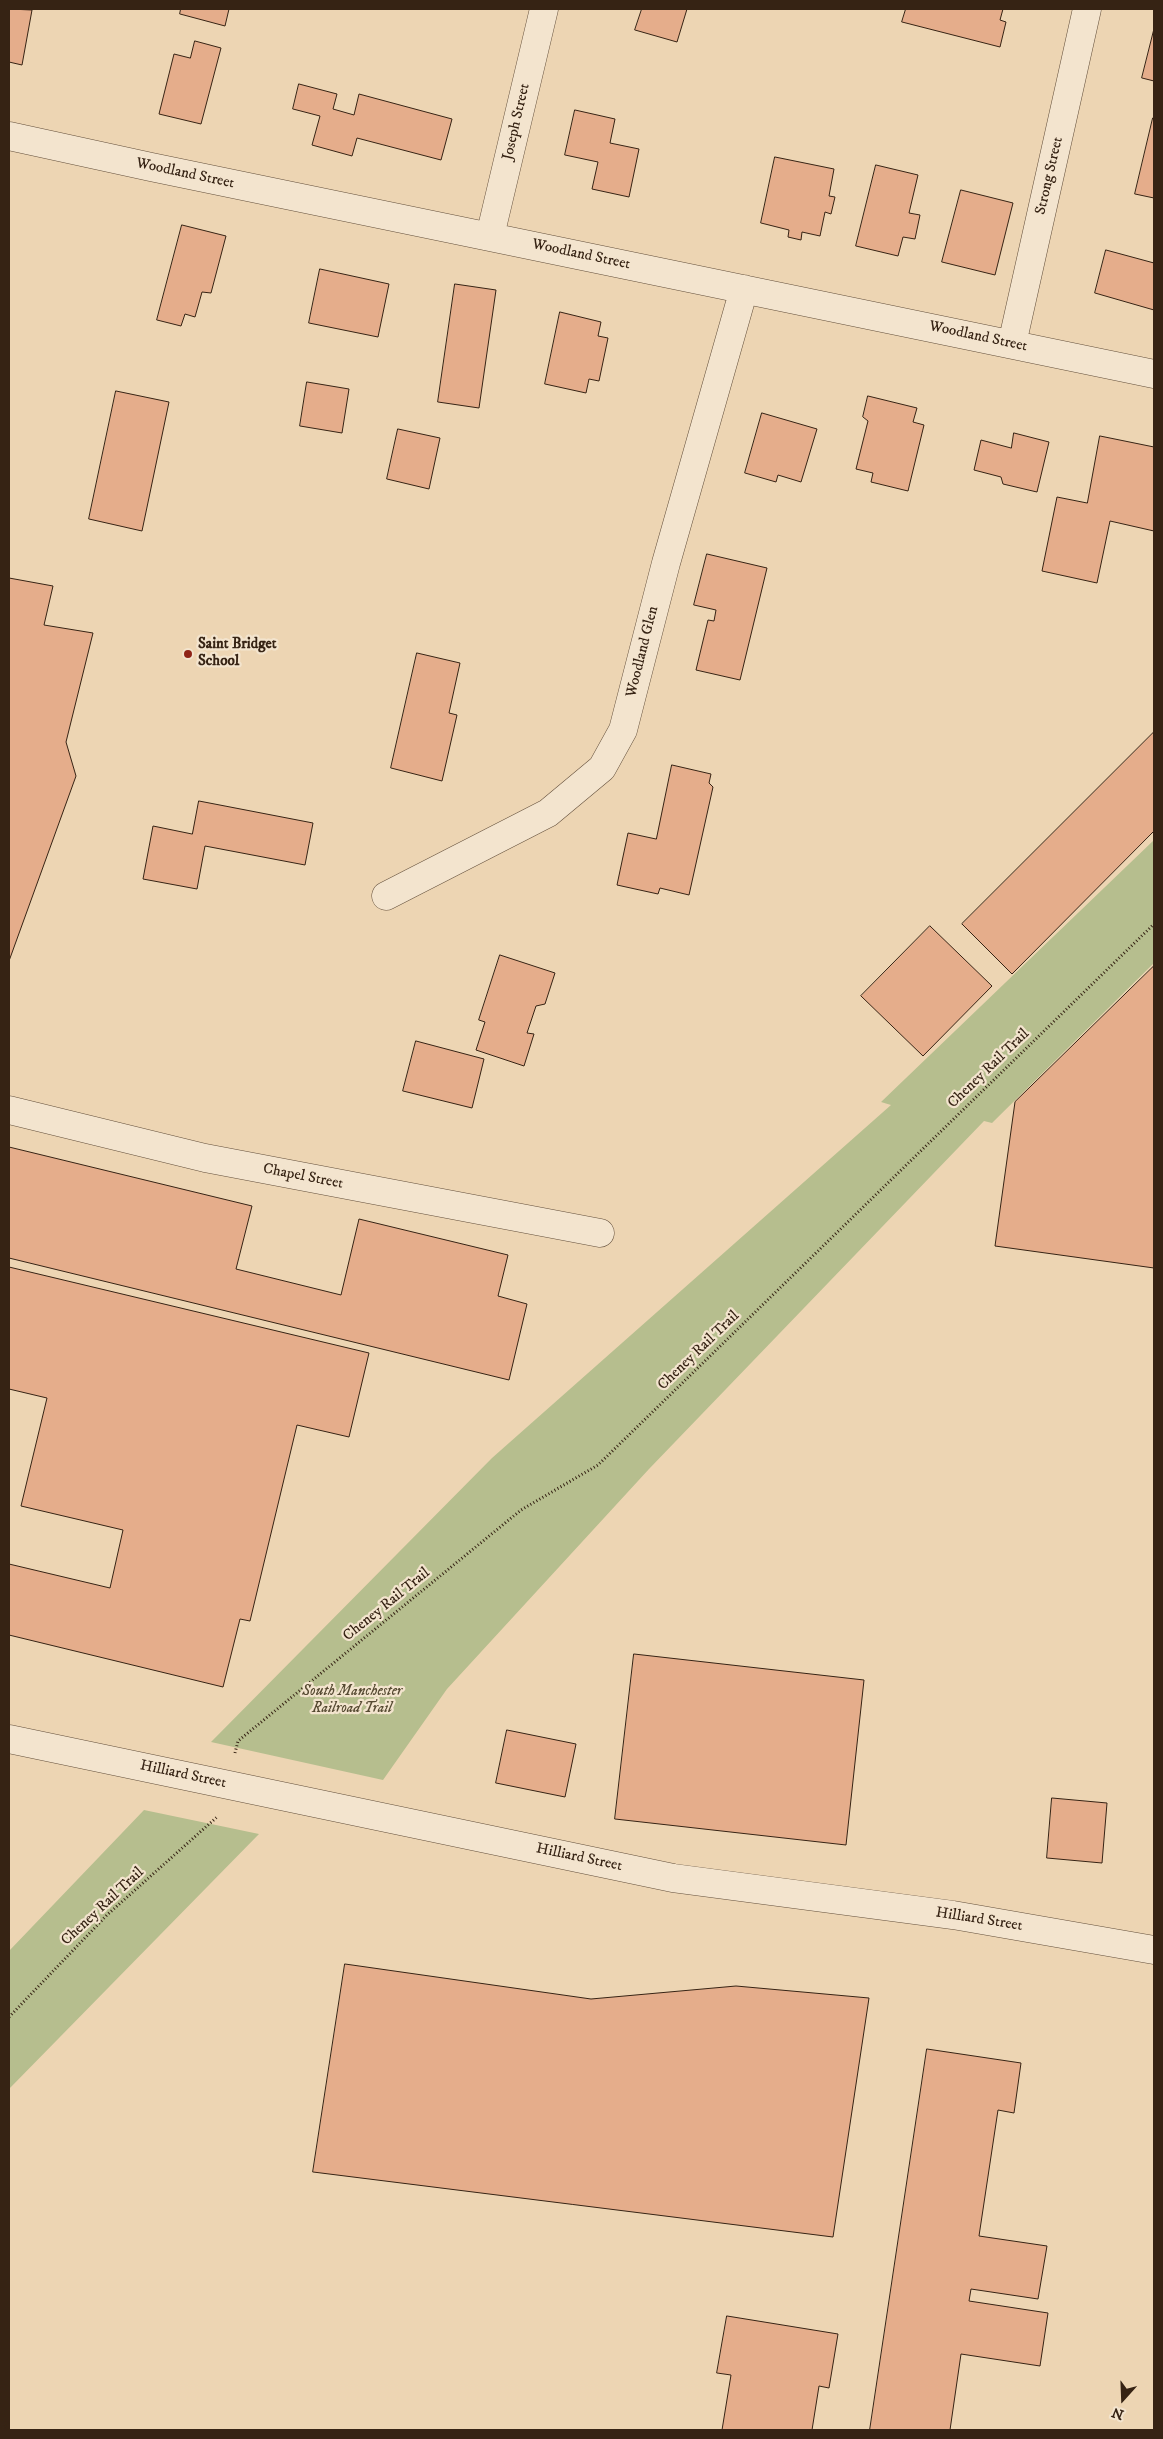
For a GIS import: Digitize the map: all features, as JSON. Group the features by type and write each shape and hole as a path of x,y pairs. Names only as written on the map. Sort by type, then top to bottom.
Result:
{"street":[{"name":"Joseph Street","path":"490,236 544,9"},
{"name":"Strong Street","path":"1012,344 1087,9"},
{"name":"Woodland Street","path":"9,136 1154,374"},
{"name":"Woodland Glen","path":"386,896 548,813 602,768 623,730 666,563 744,289"},
{"name":"Chapel Street","path":"9,1110 205,1158 600,1233"},
{"name":"Hilliard Street","path":"9,1739 673,1878 953,1915 1154,1950"}],"path":[{"name":"Cheney Rail Trail","path":"234,1759 238,1741 521,1510 598,1465 1154,924"},
{"name":"Cheney Rail Trail","path":"9,2016 107,1915 217,1819"}],"green space":[{"name":"South Manchester Railroad Trail","path":"1154,840 1154,963 992,1123 984,1121 649,1469 447,1689 383,1780 211,1742 492,1458 891,1105 881,1102"},
{"path":"144,1810 259,1834 9,2089 9,1951"}],"building":[{"path":"9,9 32,10 22,65 9,62"},
{"path":"181,9 229,9 225,26 180,14"},
{"path":"642,9 687,9 677,42 635,30"},
{"path":"906,9 1003,9 1000,20 1006,22 1000,47 902,22"},
{"path":"1154,29 1154,81 1142,78"},
{"path":"195,41 221,48 201,124 159,114 174,54 190,58"},
{"path":"299,84 337,94 333,109 354,115 359,94 452,119 441,160 357,138 352,156 312,145 320,116 293,109"},
{"path":"575,110 615,119 610,143 639,149 629,197 592,189 598,162 565,155"},
{"path":"1154,118 1154,198 1135,194"},
{"path":"775,157 834,169 829,196 835,197 831,214 825,212 820,236 802,232 801,240 788,237 789,230 761,223"},
{"path":"876,165 918,175 909,213 920,215 915,239 903,237 898,256 856,246"},
{"path":"961,190 1013,203 995,275 942,262"},
{"path":"182,225 226,236 211,293 202,292 195,317 185,314 181,326 157,320"},
{"path":"1106,250 1154,263 1154,310 1095,293"},
{"path":"320,269 389,284 378,337 309,323"},
{"path":"455,284 496,290 479,408 438,402"},
{"path":"560,312 601,322 598,336 608,338 599,381 589,379 586,393 545,384"},
{"path":"307,382 349,389 342,433 300,426"},
{"path":"116,391 169,402 142,531 89,519"},
{"path":"868,396 917,408 913,422 924,425 908,491 871,482 873,473 856,469 868,421 863,417"},
{"path":"762,413 817,429 801,482 778,475 776,482 745,473"},
{"path":"398,429 440,438 429,489 387,479"},
{"path":"1014,433 1049,442 1037,492 1003,484 1001,477 974,470 981,440 1011,448"},
{"path":"1100,436 1154,447 1154,531 1110,521 1097,583 1042,571 1057,497 1087,503"},
{"path":"707,554 767,568 740,680 696,670 708,620 714,621 716,610 694,605"},
{"path":"9,578 53,586 44,625 93,633 66,742 76,776 9,961"},
{"path":"417,653 460,663 449,713 457,715 442,781 391,768"},
{"path":"1154,732 1154,831 1012,974 962,924"},
{"path":"672,765 711,774 709,783 713,787 689,895 660,888 658,894 617,885 628,833 656,839"},
{"path":"199,801 313,823 305,865 205,846 197,889 143,879 153,826 192,834"},
{"path":"930,926 992,986 923,1056 861,996"},
{"path":"500,955 555,973 545,1004 536,1006 527,1033 534,1034 524,1066 476,1050 485,1022 479,1020"},
{"path":"1154,966 1154,1268 995,1246 1015,1102"},
{"path":"416,1041 484,1059 472,1108 403,1091"},
{"path":"9,1147 252,1206 236,1269 341,1295 359,1219 508,1255 498,1296 527,1304 509,1380 9,1258"},
{"path":"9,1267 369,1353 349,1437 297,1425 250,1621 240,1619 223,1687 9,1635 9,1564 110,1588 123,1530 21,1506 47,1398 9,1389"},
{"path":"634,1654 864,1680 846,1845 615,1819"},
{"path":"507,1730 576,1744 565,1797 496,1783"},
{"path":"1052,1798 1107,1803 1102,1863 1047,1858"},
{"path":"345,1964 591,1999 736,1986 869,1998 833,2237 313,2172"},
{"path":"927,2049 1021,2063 1014,2113 998,2110 979,2236 1047,2246 1038,2299 971,2289 969,2301 1048,2313 1040,2366 961,2354 950,2430 870,2430"},
{"path":"727,2316 838,2334 829,2388 819,2386 812,2430 722,2430 731,2375 717,2373"}],"place":[{"name":"Saint Bridget School","path":"188,654"}]}
